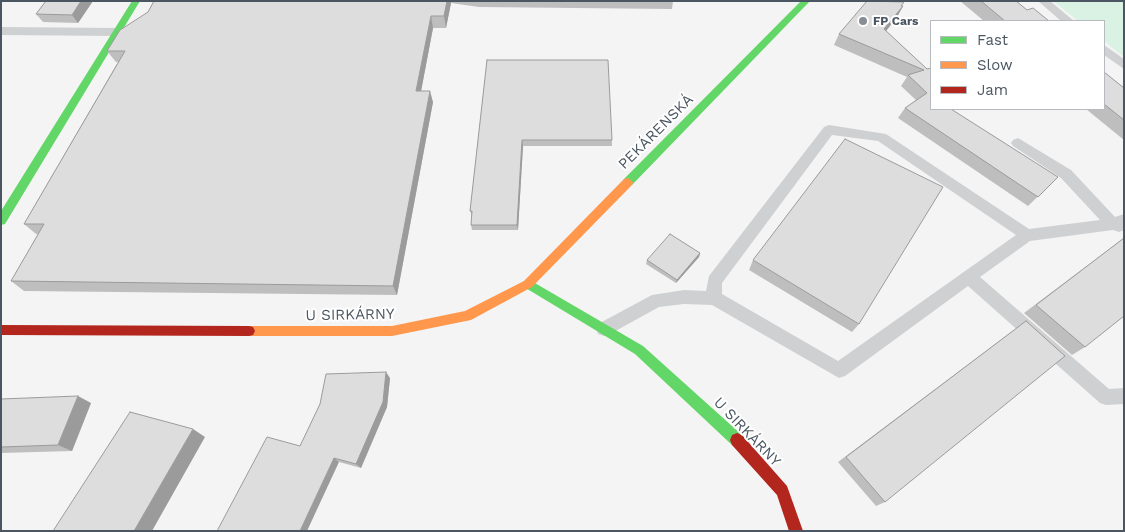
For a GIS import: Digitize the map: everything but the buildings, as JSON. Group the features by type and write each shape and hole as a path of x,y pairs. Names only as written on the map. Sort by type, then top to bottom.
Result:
{"street":[{"path":"1,220 136,1"},
{"name":"PEKÁRENSKÁ","path":"528,284 806,1"},
{"name":"U SIRKÁRNY","path":"1,330 392,331 467,316 528,284 639,350 730,431 782,491 796,531"}],"lane":[{"path":"1043,1 1067,20"},
{"path":"1,31 116,32"},
{"path":"1105,50 1124,65"},
{"path":"714,298 714,281 829,130 881,137 1027,235"},
{"path":"1018,143 1066,174 1120,224"},
{"path":"604,329 657,300 684,297 714,298 839,370 1027,235 1120,224"},
{"path":"969,277 1106,397 1124,396"}],"green space":[{"path":"1053,1 1124,1 1124,57 1105,42 1105,20 1077,20"}],"traffic: fast":[{"path":"1,221 136,1"},
{"path":"628,182 806,1"},
{"path":"528,284 639,350 737,440"}],"traffic: slow":[{"path":"249,331 392,331 467,316 528,284 628,182"}],"traffic: jam":[{"path":"1,330 249,331"},
{"path":"737,440 782,491 796,531"}],"place":[{"name":"FP Cars","path":"863,21"}]}
